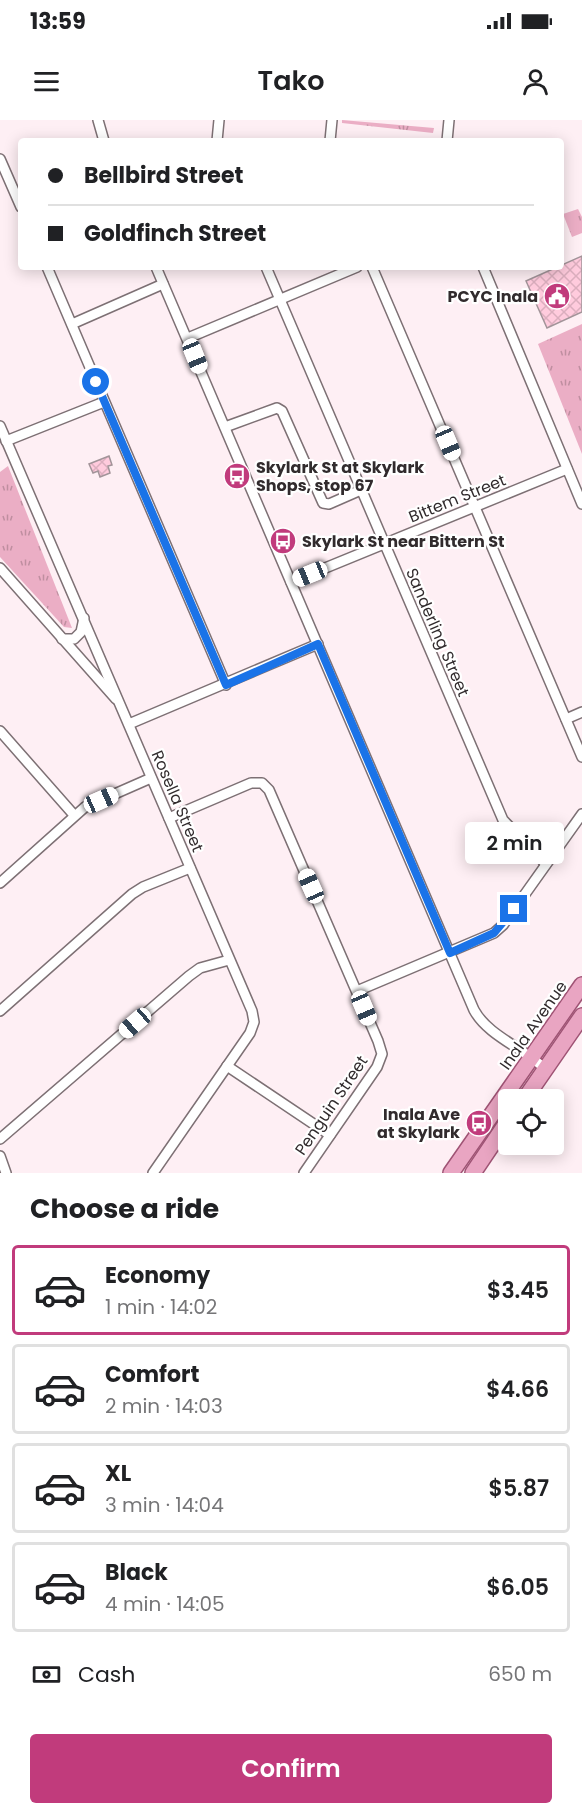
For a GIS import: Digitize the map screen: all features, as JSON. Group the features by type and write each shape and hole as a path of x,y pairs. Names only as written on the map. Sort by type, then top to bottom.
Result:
{"main road":[{"name":"Inala Avenue","path":"451,1173 582,985"},
{"path":"531,1089 582,1016"},
{"path":"473,1173 498,1136"}],"street":[{"path":"98,120 103,138"},
{"path":"217,138 219,120"},
{"path":"330,138 332,120"},
{"path":"447,138 449,120"},
{"path":"0,159 18,200"},
{"path":"48,270 226,685"},
{"path":"157,270 478,1017 533,1057 545,1069"},
{"name":"Sanderling Street","path":"267,270 502,820 546,864"},
{"path":"188,338 350,270"},
{"path":"373,270 582,757"},
{"path":"484,270 582,504"},
{"path":"72,324 164,284"},
{"path":"6,441 104,402"},
{"path":"225,427 277,408 282,411 323,503 329,504 361,490"},
{"name":"Rosella Street","path":"0,428 84,618 230,960 254,1022 250,1033 153,1173"},
{"name":"Bittem Street","path":"291,582 567,469"},
{"path":"0,568 121,705"},
{"path":"62,639 74,639 81,632 84,618"},
{"path":"129,724 226,685 318,644"},
{"path":"566,719 582,712"},
{"path":"0,731 74,816"},
{"path":"1,881 85,807 151,778"},
{"name":"Penguin Street","path":"169,818 251,783 262,783 274,802 357,991 382,1054 377,1067 304,1173"},
{"path":"357,991 494,933 503,925 582,814"},
{"path":"0,1011 132,894 143,887 190,868"},
{"path":"0,1139 189,976 200,968 230,960"},
{"path":"227,1066 330,1136"},
{"path":"0,1156 6,1173"}],"green space":[{"path":"342,120 434,128 433,133 342,123"},
{"path":"578,209 582,217 582,233 572,237 564,214"},
{"path":"582,324 582,454 538,344"},
{"path":"8,466 72,628 64,627 0,557 0,472"}],"building":[{"name":"PCYC Inala","path":"582,256 582,312 547,328 526,281 551,270 564,270 564,264"},
{"path":"109,456 112,465 108,466 110,473 100,477 98,471 93,473 89,464"}],"place":[{"name":"PCYC Inala","path":"557,296"},
{"name":"Skylark St at Skylark Shops, stop 67","path":"237,476"},
{"name":"Skylark St near Bittern St","path":"283,541"},
{"name":"Inala Ave at Skylark","path":"479,1123"}],"route":[{"path":"96,382 226,685 318,644 450,953 494,933 514,909"}]}
